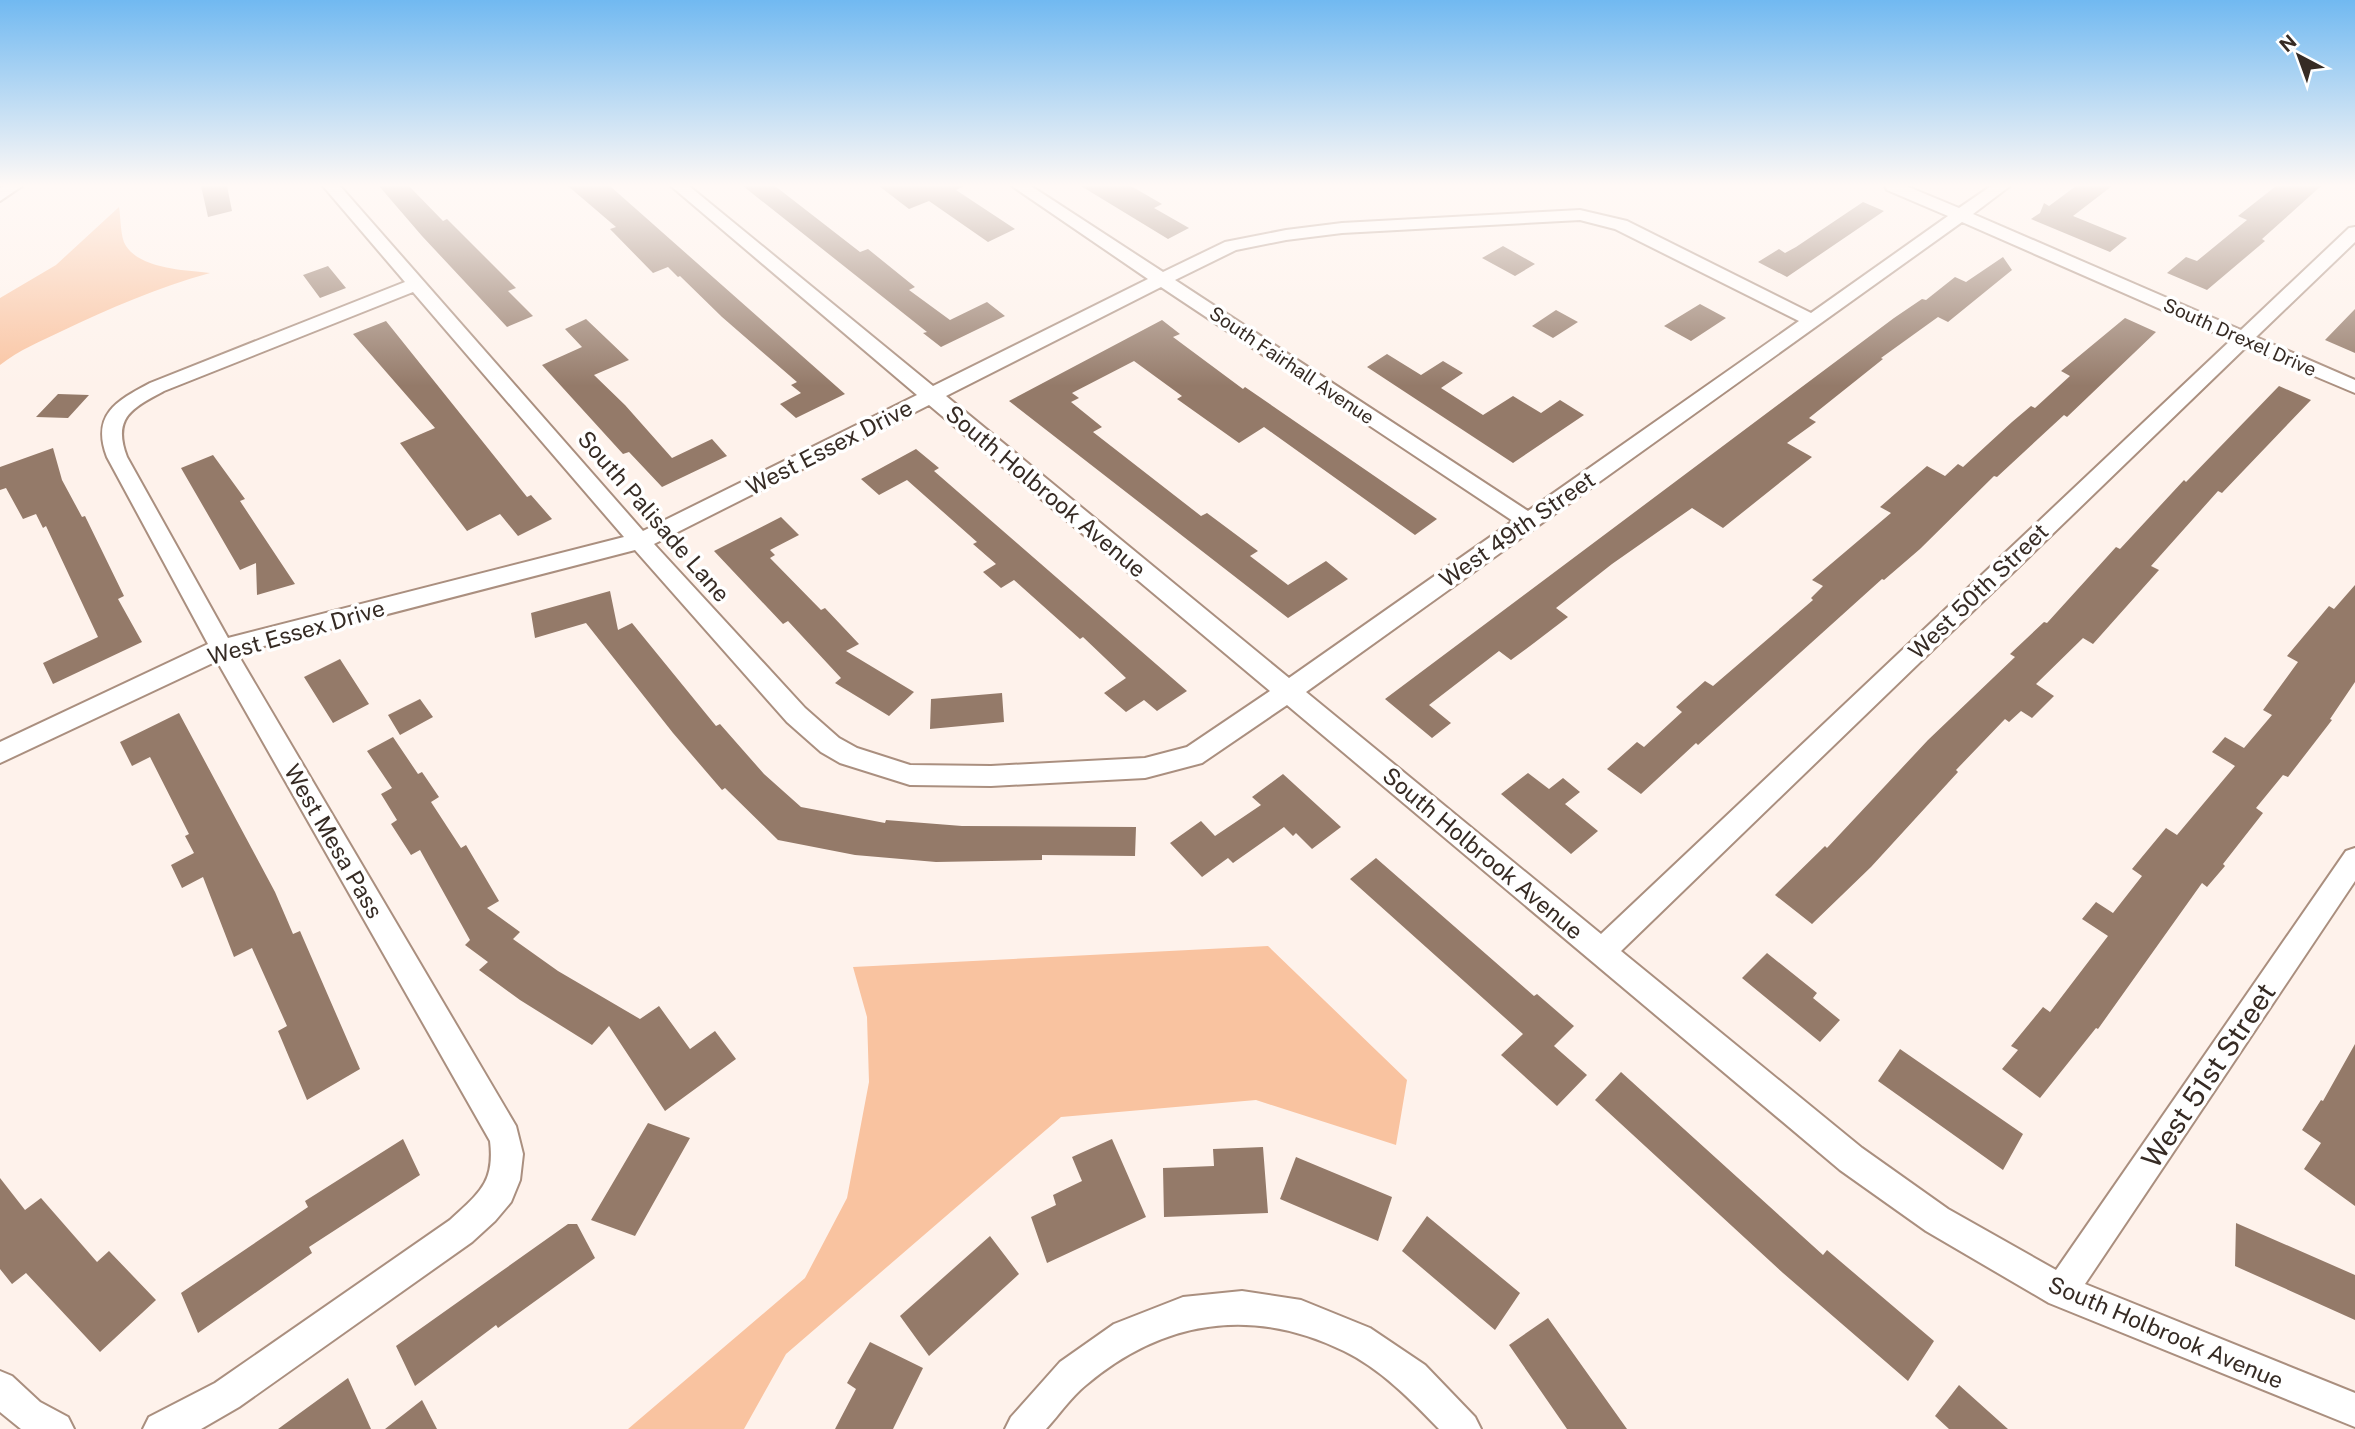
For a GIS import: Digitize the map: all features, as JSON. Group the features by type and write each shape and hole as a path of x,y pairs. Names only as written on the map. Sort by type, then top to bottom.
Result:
{"street":[{"name":"South Palisade Lane","path":"390,253 640,541 796,715 830,746 859,760 910,775 997,776"},
{"name":"South Holbrook Avenue","path":"759,253 1851,1159 1937,1220 2061,1291 2355,1410"},
{"name":"South Fairhall Avenue","path":"1122,253 1528,521"},
{"name":"West Essex Drive","path":"0,753 222,648 640,541 1217,253"},
{"name":"West Essex Drive","path":"1676,253 1811,320"},
{"name":"West 49th Street","path":"997,776 1145,768 1170,764 1193,756 1214,744 1907,253"},
{"name":"South Drexel Drive","path":"2046,253 2355,387"},
{"name":"West 50th Street","path":"1602,951 2333,253"},
{"name":"West Mesa Pass","path":"161,1429 226,1395 461,1231 486,1208 503,1186 510,1163 505,1137 222,648 117,457 110,435 113,422 135,399 156,387 417,284"},
{"name":"West 51st Street","path":"2061,1291 2355,859"},
{"path":"1023,1429 1065,1381 1100,1353 1135,1332 1189,1311 1239,1308 1281,1310 1352,1334 1419,1382 1463,1429"},
{"path":"0,1388 28,1414 56,1429"}],"shaded area":[{"path":"69,253 132,253 142,260 164,267 210,273 153,291 98,314 30,346 0,365 0,298 56,265"},
{"path":"1268,946 1407,1080 1396,1145 1256,1100 1061,1117 786,1354 744,1429 628,1429 805,1278 847,1198 869,1082 867,1017 853,967"}],"building":[{"path":"438,253 481,253 516,288 508,291 533,316 507,327"},
{"path":"633,253 685,253 845,394 796,418 780,404 801,393 791,385 797,382 722,317 680,276 668,267 653,273"},
{"path":"827,253 873,253 915,287 909,290 950,320 987,302 1005,316 941,347 923,333 927,332"},
{"path":"1491,253 1515,253 1535,264 1515,276 1482,258"},
{"path":"1773,253 1823,253 1787,277 1758,262"},
{"path":"2207,253 2251,253 2207,290 2167,273 2186,257 2197,261"},
{"path":"2003,257 2012,270 1948,322 1938,317 1881,358 1883,359 1809,418 1816,422 1787,443 1812,457 1723,528 1692,508 1612,564 1556,608 1568,617 1511,660 1499,651 1429,705 1451,723 1432,738 1385,699 1894,318 1922,299 1926,300 1955,277 1966,282"},
{"path":"328,266 346,288 320,298 303,275"},
{"path":"1700,304 1726,318 1691,341 1664,326"},
{"path":"2355,309 2355,353 2325,340"},
{"path":"1556,310 1578,322 1553,338 1532,326"},
{"path":"2125,318 2156,332 2067,417 2064,415 1997,477 1994,476 1920,549 1882,579 1698,745 1696,743 1641,794 1607,769 1637,742 1644,747 1682,712 1676,707 1705,681 1713,686 1813,600 1811,598 1823,586 1812,580 1891,513 1880,507 1927,466 1945,476 1958,464 1963,467 2012,422 2031,406 2035,408 2070,376 2061,371"},
{"path":"586,319 629,360 594,375 672,458 712,439 727,456 662,487 629,452 623,454 542,365 582,347 565,329"},
{"path":"1162,320 1180,334 1173,337 1243,389 1245,387 1437,519 1415,535 1264,427 1239,443 1177,399 1182,396 1134,361 1072,393 1079,398 1071,402 1102,427 1093,432 1201,516 1207,513 1258,551 1250,556 1288,585 1326,561 1348,579 1288,618 1009,401"},
{"path":"386,321 527,497 531,495 552,519 518,536 500,514 467,531 400,443 435,428 353,334"},
{"path":"1387,354 1421,375 1443,361 1463,373 1441,388 1483,415 1513,396 1541,413 1560,400 1584,415 1513,463 1367,367"},
{"path":"2279,386 2311,400 2222,493 2218,491 2151,566 2159,570 2093,644 2083,638 2036,684 2054,696 2032,718 2021,711 2009,722 2005,719 1871,867 1812,924 1775,895 1825,846 1827,848 1928,740 2015,657 2010,654 2044,622 2047,623 2116,547 2120,549 2184,480 2186,482"},
{"path":"58,394 89,395 68,418 36,417"},
{"path":"53,448 62,480 82,517 85,516 124,596 118,599 142,642 53,684 43,663 98,637 46,526 43,528 36,514 23,519 6,488 0,490 0,467"},
{"path":"916,449 939,468 934,471 1187,691 1157,711 1144,700 1126,712 1104,693 1126,678 1083,637 1080,639 1014,580 1001,588 983,572 996,564 973,544 977,542 907,480 879,495 861,479"},
{"path":"213,455 245,499 240,501 295,584 257,595 256,563 240,570 181,468"},
{"path":"781,517 799,535 770,550 775,555 770,558 821,610 825,608 859,644 846,651 914,692 889,716 835,683 841,678 788,621 783,624 714,551"},
{"path":"2355,585 2355,682 2330,719 2332,720 2288,777 2283,775 2256,808 2263,813 2223,864 2225,866 2207,887 2202,883 2098,1029 2096,1028 2040,1098 2002,1069 2018,1050 2011,1046 2043,1007 2050,1012 2108,936 2082,919 2096,902 2113,913 2142,876 2132,869 2166,828 2177,835 2235,766 2212,752 2225,737 2244,748 2272,715 2263,710 2298,662 2287,656 2329,606 2334,609"},
{"path":"610,591 618,630 632,623 716,726 720,724 764,774 801,807 885,823 886,820 962,826 1136,827 1135,856 1042,855 1042,860 936,862 855,855 778,840 725,788 722,790 586,623 535,638 531,613"},
{"path":"340,659 369,704 333,723 304,677"},
{"path":"1002,693 1004,722 930,729 931,699"},
{"path":"420,699 433,717 400,735 388,715"},
{"path":"179,713 275,892 293,934 300,931 360,1069 307,1100 278,1031 287,1026 252,948 234,957 203,877 182,888 171,865 194,853 185,836 189,834 150,757 132,766 120,742"},
{"path":"393,737 418,774 422,772 439,797 431,802 461,848 466,845 499,901 487,908 520,932 513,939 558,971 640,1019 659,1006 690,1049 715,1031 736,1059 665,1111 609,1026 592,1045 520,1000 479,970 488,962 465,945 470,940 420,850 411,855 391,824 397,820 381,794 392,788 367,751"},
{"path":"1528,773 1549,789 1563,778 1580,792 1565,804 1598,831 1571,854 1501,794"},
{"path":"1283,774 1341,827 1312,849 1296,833 1293,836 1284,827 1233,863 1228,858 1202,877 1170,843 1201,821 1215,836 1261,805 1252,797"},
{"path":"1376,858 1534,996 1537,994 1574,1026 1554,1046 1587,1075 1557,1106 1501,1055 1523,1034 1350,879"},
{"path":"1767,953 1817,993 1813,998 1840,1020 1820,1042 1742,978"},
{"path":"2355,1044 2355,1206 2304,1169 2321,1143 2302,1130 2321,1100 2323,1101"},
{"path":"1900,1049 2023,1134 2003,1170 1878,1081"},
{"path":"1621,1072 1823,1255 1827,1250 1934,1341 1908,1381 1783,1273 1595,1100"},
{"path":"648,1123 690,1138 635,1236 591,1220"},
{"path":"403,1139 420,1175 309,1247 312,1253 198,1333 181,1293 308,1207 305,1201"},
{"path":"1112,1139 1146,1217 1047,1263 1031,1217 1056,1205 1053,1195 1082,1181 1072,1157"},
{"path":"1263,1147 1268,1213 1164,1217 1163,1168 1214,1166 1213,1149"},
{"path":"1296,1157 1392,1197 1378,1241 1280,1199"},
{"path":"0,1178 25,1210 41,1198 97,1262 109,1251 156,1300 100,1352 26,1273 12,1284 0,1269"},
{"path":"1427,1216 1520,1293 1495,1330 1402,1251"},
{"path":"2236,1223 2355,1275 2355,1320 2235,1266"},
{"path":"568,1224 577,1224 595,1258 498,1328 496,1325 415,1386 396,1346"},
{"path":"990,1236 1019,1274 929,1356 900,1316"},
{"path":"1548,1318 1627,1429 1567,1429 1509,1345"},
{"path":"870,1342 923,1368 893,1429 835,1429 856,1389 847,1383"},
{"path":"348,1378 371,1429 278,1429"},
{"path":"1959,1385 2008,1429 1949,1429 1935,1416"},
{"path":"422,1400 437,1429 385,1429"}]}
